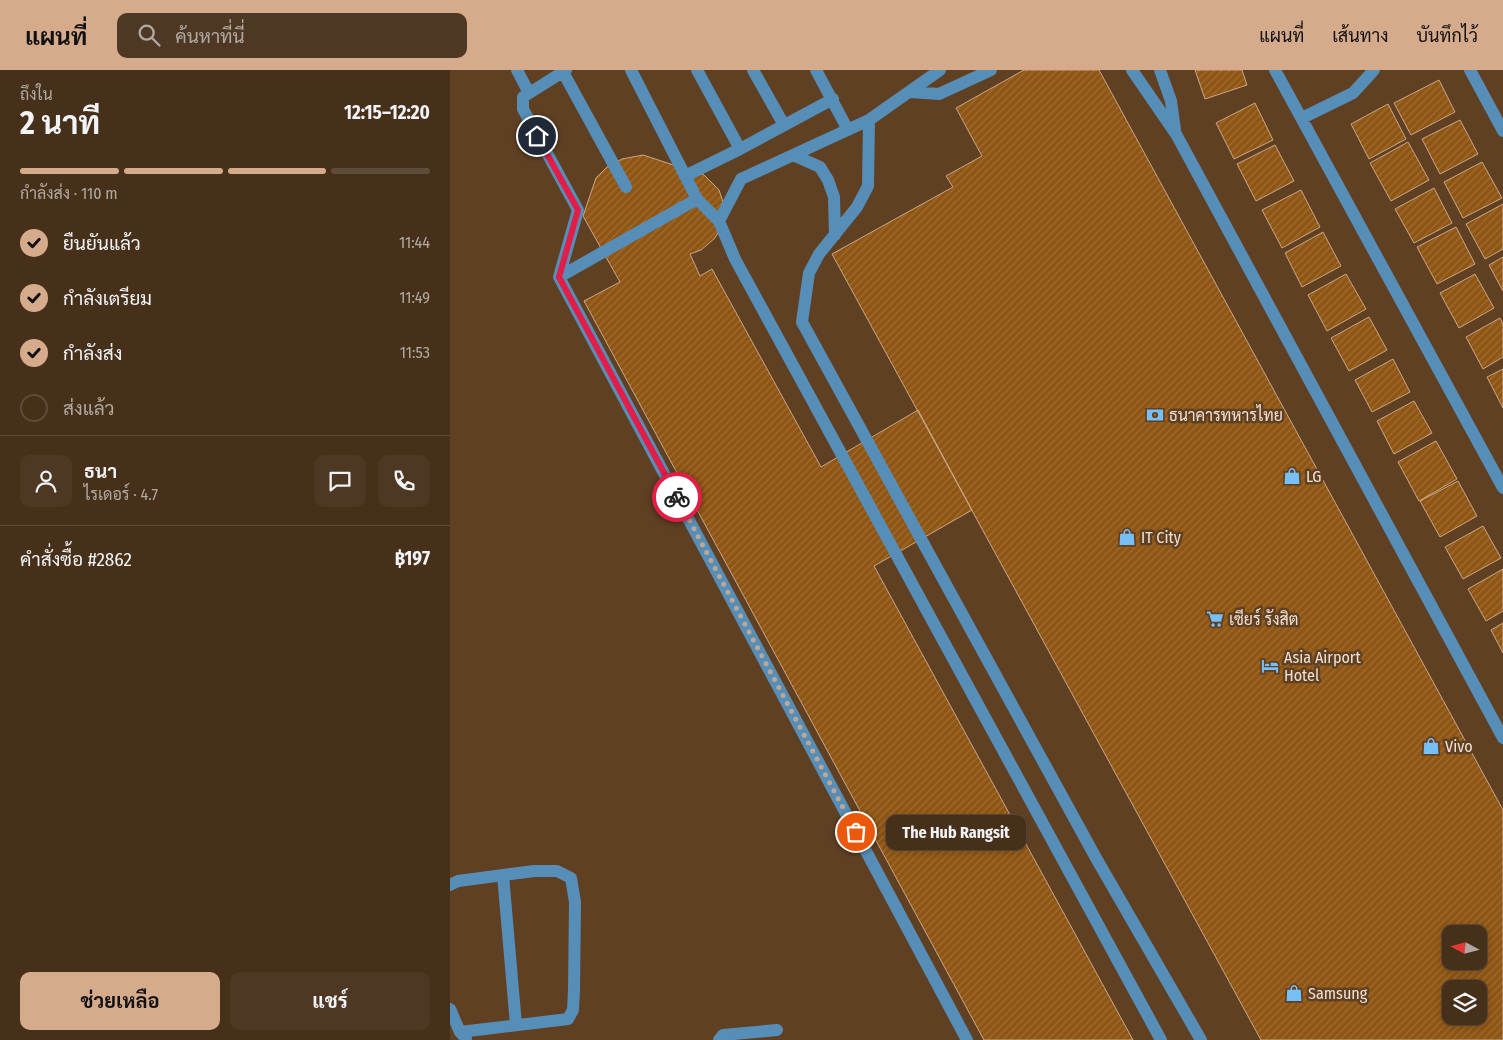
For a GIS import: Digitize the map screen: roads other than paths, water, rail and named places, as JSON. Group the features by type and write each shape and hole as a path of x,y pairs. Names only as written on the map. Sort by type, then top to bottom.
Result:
{"street":[{"path":"516,70 529,93"},
{"path":"631,70 697,199 719,221 739,268 1161,1040"},
{"path":"696,70 740,149"},
{"path":"753,70 784,125"},
{"path":"816,70 848,130"},
{"path":"719,221 741,179 869,120 940,70"},
{"path":"910,92 939,94 991,70"},
{"path":"1132,70 1176,134 1503,738"},
{"path":"1160,70 1171,101 1176,134"},
{"path":"1275,70 1503,488"},
{"path":"1302,118 1353,93 1374,70"},
{"path":"1470,70 1503,131"},
{"path":"626,188 564,71 523,96 523,109 578,210 559,277 967,1040"},
{"path":"685,176 833,99"},
{"path":"869,120 868,186 857,207 819,254 809,274 802,322 1082,831 1201,1040"},
{"path":"793,155 820,167 828,180 834,197 835,235"},
{"path":"559,277 697,199"},
{"path":"450,885 458,881 503,875 534,871 557,871 570,878 574,902 573,1010 568,1019 516,1025 464,1036 450,1008"},
{"path":"503,875 516,1025"},
{"path":"719,1040 723,1036 777,1030"}],"place":[{"name":"ธนาคารทหารไทย","path":"1155,415"},
{"name":"LG","path":"1292,476"},
{"name":"IT City","path":"1127,537"},
{"name":"เซียร์ รังสิต","path":"1215,619"},
{"name":"Asia Airport Hotel","path":"1270,666"},
{"name":"Vivo","path":"1431,746"},
{"name":"The Hub Rangsit","path":"856,832"},
{"name":"Samsung","path":"1294,993"}]}
